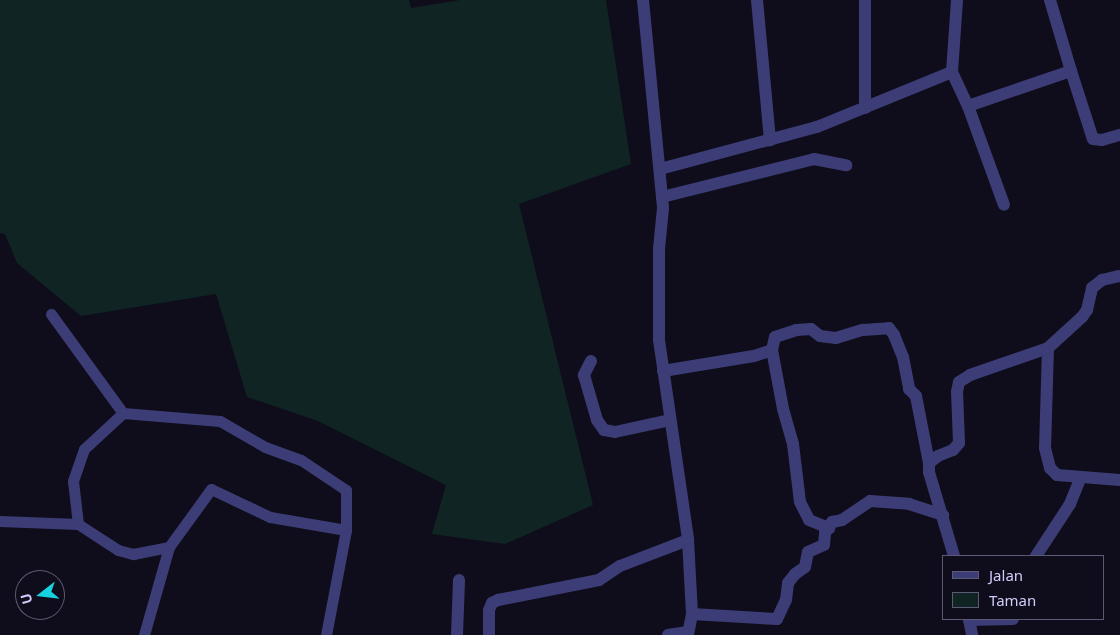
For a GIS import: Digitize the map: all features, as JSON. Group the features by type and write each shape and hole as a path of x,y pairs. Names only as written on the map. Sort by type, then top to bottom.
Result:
{"street":[{"path":"643,0 662,197 659,340 688,540 692,614 688,634 668,635"},
{"path":"757,0 770,140"},
{"path":"865,0 865,108"},
{"path":"957,0 952,72 968,106 1004,205"},
{"path":"1050,0 1093,139 1097,141 1120,135"},
{"path":"968,106 1071,71"},
{"path":"660,168 817,127 952,72"},
{"path":"662,197 814,159 846,165"},
{"path":"929,463 938,456 953,450 959,443 957,392 959,382 970,376 1048,348 1082,317 1087,310 1092,288 1102,280 1120,276"},
{"path":"828,528 809,520 800,502 793,444 783,409 772,350 775,337 796,330 811,329 820,336 836,338 863,330 889,328 894,335 902,357 909,389 916,396 929,463 929,472 954,555"},
{"path":"1048,348 1045,448 1047,460 1057,475 1120,480"},
{"path":"663,371 754,356 772,350"},
{"path":"591,361 584,375 597,420 604,430 615,432 670,420"},
{"path":"1037,555 1070,504 1081,476"},
{"path":"692,614 777,619 786,600 788,583 795,574 805,567 808,552 824,545 825,533 832,522 842,520 870,501 909,504 943,515"},
{"path":"490,635 490,610 492,603 498,600 599,580 620,566 688,540"},
{"path":"457,635 459,580"},
{"path":"969,620 972,635"}],"lane":[{"path":"51,314 123,413"},
{"path":"78,524 74,481 84,449 123,413 220,421 265,448 301,460 346,490 346,530 326,635"},
{"path":"144,635 169,547 211,489 270,517 346,530"},
{"path":"0,521 78,524 118,550 133,554 169,547"}],"green space":[{"path":"0,0 409,0 411,8 460,0 606,0 631,164 519,204 593,505 505,544 432,534 446,485 318,421 247,397 216,294 81,316 17,263 5,234 0,233"}]}
